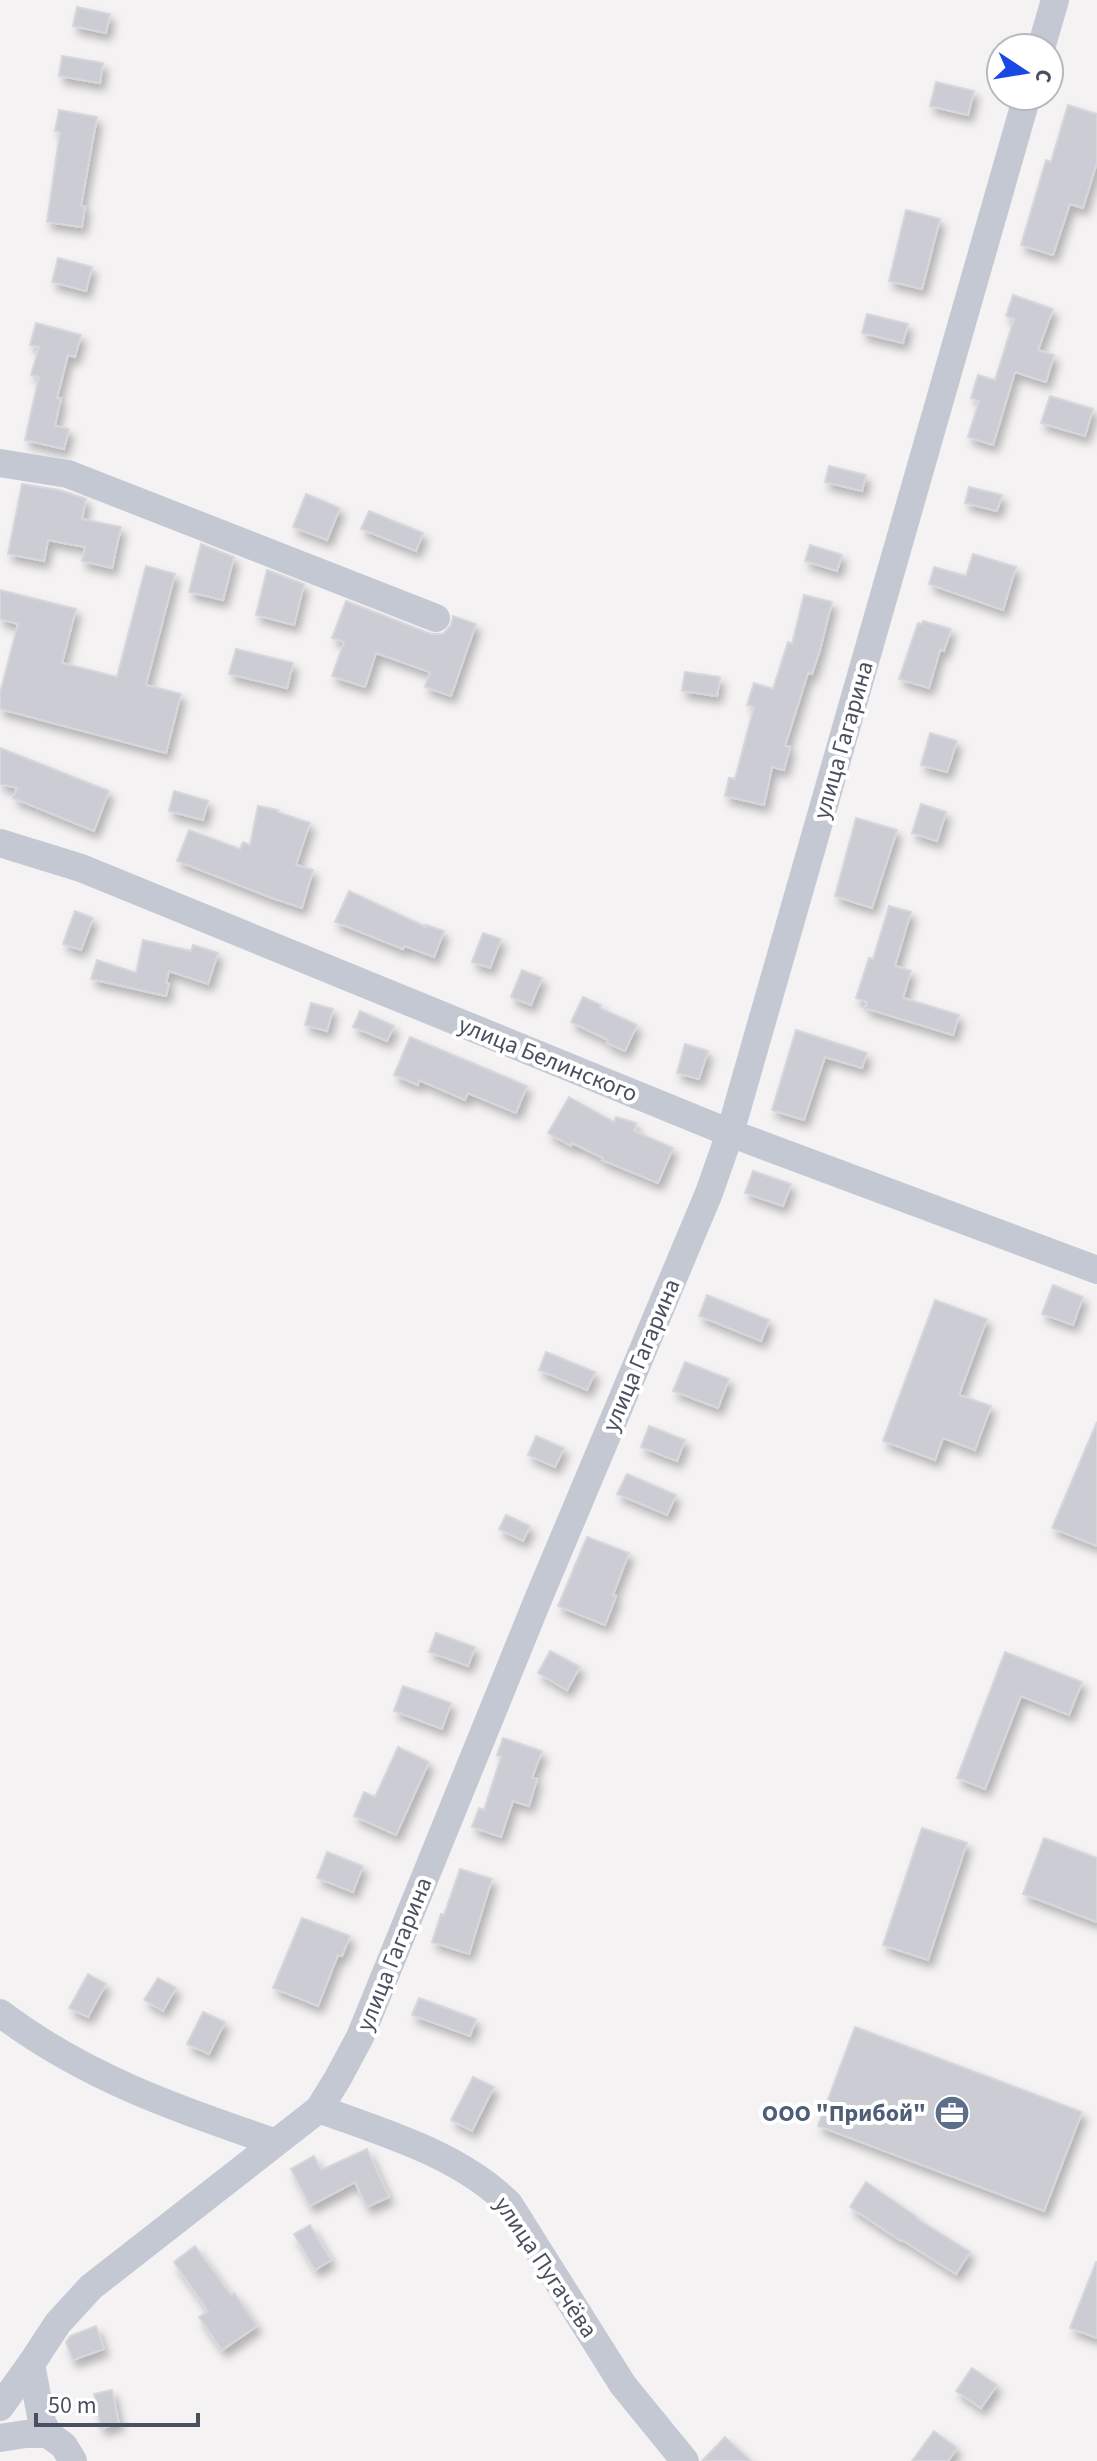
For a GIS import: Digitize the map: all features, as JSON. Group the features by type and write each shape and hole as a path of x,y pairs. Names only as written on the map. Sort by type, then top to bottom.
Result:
{"street":[{"path":"1046,32 1055,0"},
{"name":"улица Гагарина","path":"0,2407 58,2323 91,2287 319,2109 360,2037 539,1597 709,1193 730,1133 1022,112"},
{"path":"0,463 68,474 436,618"},
{"name":"улица Белинского","path":"0,843 81,868 730,1133 1097,1270"},
{"path":"0,2013 35,2040 115,2082 174,2108 274,2142"},
{"name":"улица Пугачёва","path":"319,2109 436,2155 491,2187 509,2204 623,2385 685,2461"},
{"path":"31,2364 42,2422 48,2434 64,2446 73,2461"},
{"path":"0,2438 48,2434"}],"building":[{"path":"77,7 110,14 106,33 73,26"},
{"path":"62,56 103,63 100,83 59,76"},
{"path":"936,82 974,91 968,115 930,106"},
{"path":"1068,105 1097,114 1097,162 1083,208 1070,204 1053,255 1021,245 1046,160 1051,162"},
{"path":"59,110 97,117 81,206 85,206 82,227 47,222 60,132 55,131"},
{"path":"906,210 940,219 922,289 889,281"},
{"path":"58,258 92,267 86,291 52,282"},
{"path":"1013,295 1053,309 1038,350 1054,355 1046,382 1015,372 993,445 968,437 979,401 971,398 978,375 995,380 1014,319 1006,316"},
{"path":"867,314 908,324 903,343 862,333"},
{"path":"36,323 81,335 75,357 68,355 57,398 61,398 55,426 69,429 64,449 25,440 39,377 31,375 39,347 30,345"},
{"path":"1050,396 1093,409 1085,436 1041,423"},
{"path":"829,466 866,475 862,491 825,482"},
{"path":"22,484 59,490 86,499 82,519 121,527 112,568 82,561 85,547 48,540 44,561 8,554"},
{"path":"969,487 1002,495 997,511 965,503"},
{"path":"306,494 340,508 327,540 293,527"},
{"path":"369,511 423,533 416,551 361,529"},
{"path":"201,544 234,557 223,600 189,592"},
{"path":"810,545 842,555 837,571 805,561"},
{"path":"973,554 1016,567 1003,610 929,584 934,567 966,576"},
{"path":"146,566 175,574 146,685 181,694 166,753 0,709 0,693 18,624 0,619 0,590 76,609 62,663 117,677"},
{"path":"267,570 304,584 294,625 256,615"},
{"path":"804,595 832,602 820,650 812,674 808,673 785,746 790,747 784,770 772,767 764,805 725,796 729,778 735,779 754,707 747,705 754,683 773,689 788,642 792,644"},
{"path":"346,601 431,634 443,634 451,625 453,616 476,624 451,696 425,687 430,672 376,653 365,687 332,676 344,642 332,638"},
{"path":"923,621 951,629 944,651 940,650 929,688 899,679 918,623 922,624"},
{"path":"236,649 293,663 287,688 229,674"},
{"path":"685,672 720,677 717,696 682,691"},
{"path":"930,733 957,741 947,772 921,765"},
{"path":"0,748 109,791 94,831 13,798 17,788 0,784"},
{"path":"174,791 208,801 203,820 169,811"},
{"path":"921,804 946,812 937,841 912,833"},
{"path":"258,806 278,810 310,823 296,865 313,870 302,908 177,861 189,830 240,849 243,842 250,845"},
{"path":"856,818 897,830 872,908 835,896"},
{"path":"349,891 426,927 444,931 434,957 405,946 403,949 335,922"},
{"path":"889,906 911,912 895,966 911,971 903,998 959,1015 953,1035 865,1008 867,1002 856,998 869,958 873,959"},
{"path":"75,911 93,918 81,950 63,944"},
{"path":"483,933 501,939 490,968 472,962"},
{"path":"143,940 191,951 193,945 218,953 208,984 169,971 166,996 91,979 97,960 136,973"},
{"path":"522,970 542,978 531,1005 511,997"},
{"path":"583,997 637,1025 625,1051 571,1022"},
{"path":"311,1003 333,1009 327,1031 305,1025"},
{"path":"360,1011 394,1026 387,1041 353,1027"},
{"path":"796,1030 867,1053 862,1068 825,1057 804,1120 772,1110"},
{"path":"410,1037 527,1086 516,1113 468,1093 465,1100 419,1080 418,1085 394,1075"},
{"path":"685,1044 708,1051 699,1079 677,1073"},
{"path":"569,1097 614,1122 616,1117 636,1123 634,1131 673,1148 658,1183 548,1133"},
{"path":"753,1171 791,1184 783,1206 745,1193"},
{"path":"1053,1285 1083,1297 1073,1325 1042,1314"},
{"path":"707,1295 769,1320 761,1341 699,1316"},
{"path":"935,1300 987,1319 959,1395 991,1406 975,1450 943,1438 935,1460 883,1441"},
{"path":"546,1352 595,1372 587,1390 539,1370"},
{"path":"685,1362 729,1379 718,1408 673,1391"},
{"path":"1097,1422 1097,1546 1052,1528"},
{"path":"649,1426 685,1440 677,1461 641,1447"},
{"path":"536,1436 564,1448 555,1467 528,1455"},
{"path":"627,1474 676,1495 667,1515 617,1494"},
{"path":"506,1515 530,1526 523,1541 499,1529"},
{"path":"587,1537 629,1553 605,1625 558,1606"},
{"path":"436,1633 475,1647 468,1666 429,1652"},
{"path":"550,1651 580,1667 567,1690 538,1673"},
{"path":"1005,1652 1082,1682 1069,1715 1021,1696 985,1789 957,1778"},
{"path":"403,1686 451,1703 442,1729 394,1711"},
{"path":"503,1738 542,1751 532,1778 537,1779 529,1806 513,1801 501,1837 472,1827 479,1808 484,1810 501,1757 497,1755"},
{"path":"398,1747 429,1762 396,1835 354,1816 364,1792 375,1797"},
{"path":"922,1828 967,1843 928,1960 883,1945"},
{"path":"1044,1838 1097,1858 1097,1922 1023,1894"},
{"path":"327,1852 363,1866 353,1892 317,1878"},
{"path":"460,1869 492,1879 469,1954 432,1942"},
{"path":"302,1918 350,1936 342,1956 338,1955 318,2006 273,1988"},
{"path":"88,1974 106,1984 88,2017 69,2008"},
{"path":"158,1978 176,1988 163,2011 144,2000"},
{"path":"419,1998 476,2019 470,2036 412,2015"},
{"path":"203,2012 225,2022 209,2054 187,2044"},
{"path":"855,2027 1082,2112 1044,2211 818,2126"},
{"path":"473,2077 494,2087 472,2131 451,2120"},
{"path":"367,2149 389,2197 367,2207 355,2182 310,2206 291,2169 314,2156 321,2170"},
{"path":"866,2182 970,2252 956,2274 850,2207"},
{"path":"310,2225 331,2260 315,2270 294,2234"},
{"path":"195,2246 257,2326 222,2350 199,2317 208,2311 174,2262"},
{"path":"1097,2262 1097,2338 1070,2328"},
{"path":"96,2326 104,2349 73,2360 66,2342 70,2336"},
{"path":"972,2368 997,2385 981,2408 956,2391"},
{"path":"112,2390 119,2424 101,2428 94,2394"},
{"path":"934,2431 957,2448 948,2461 912,2461"},
{"path":"725,2437 751,2461 702,2461"}],"place":[{"name":"ООО \"Прибой\"","path":"952,2113"}]}
